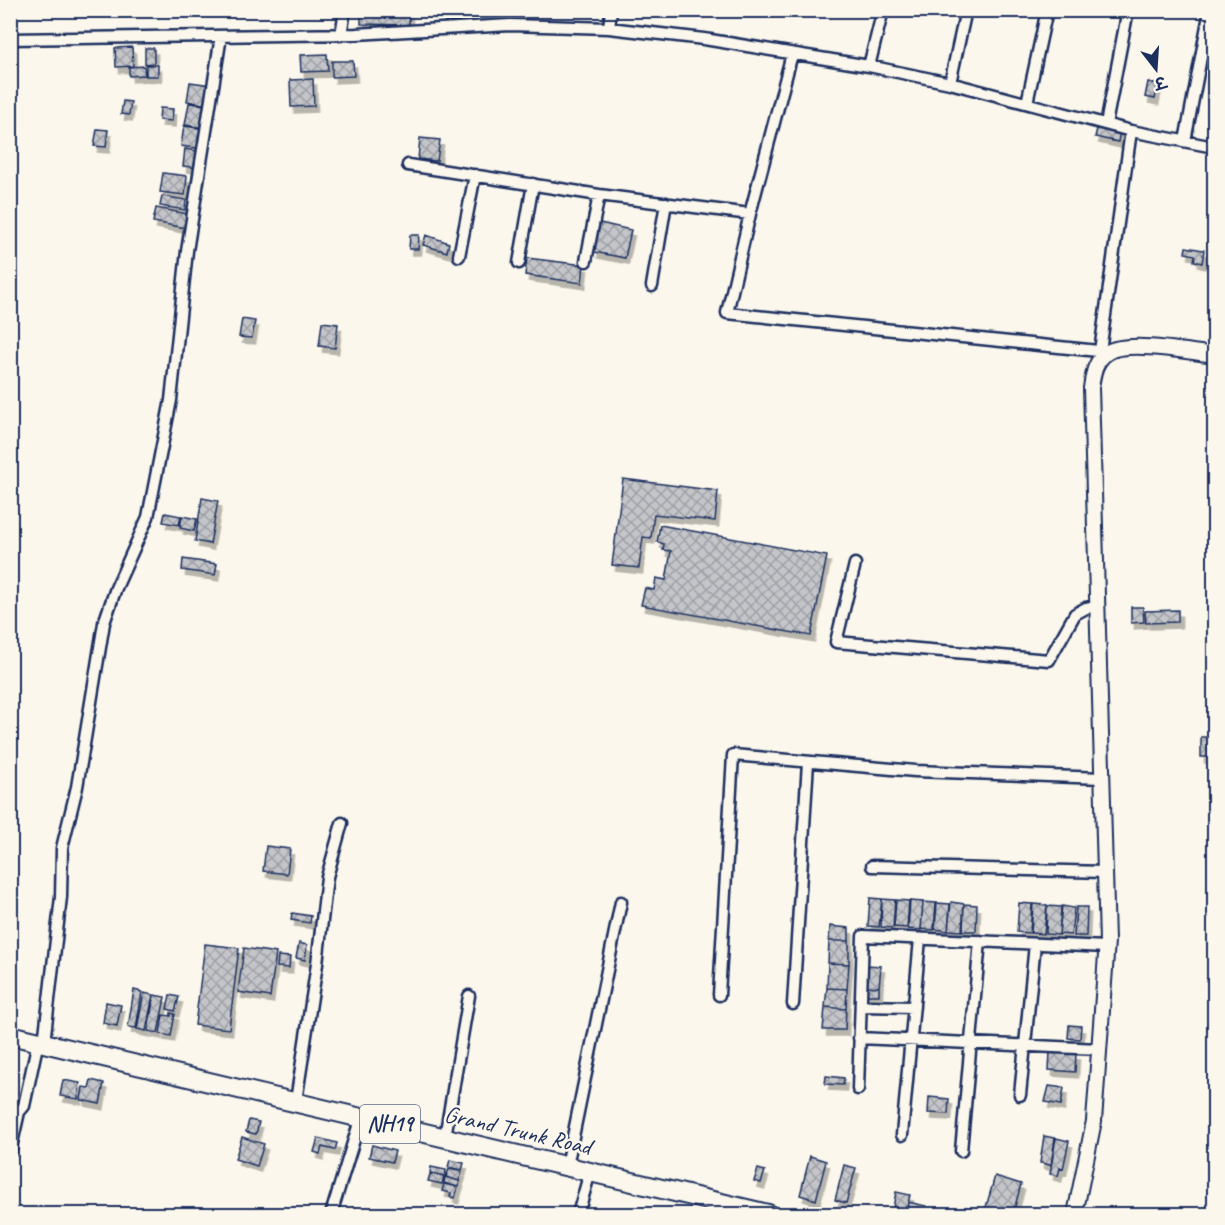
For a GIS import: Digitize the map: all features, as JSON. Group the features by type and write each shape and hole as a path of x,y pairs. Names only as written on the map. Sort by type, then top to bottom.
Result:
{"highway":[{"name":"Grand Trunk Road","path":"10,1035 296,1101 768,1215"}],"street":[{"path":"341,34 345,10"},
{"path":"609,28 611,10"},
{"path":"869,66 883,10"},
{"path":"950,83 966,10"},
{"path":"1027,103 1047,10"},
{"path":"1106,124 1128,10"},
{"path":"1185,141 1210,10"},
{"path":"10,39 341,34 510,25 609,28 704,39 869,66 950,83 1131,131 1215,147"},
{"path":"10,1152 19,1112 24,1106 41,1042 61,897 62,848 77,788 104,623 116,588 148,518 171,400 187,251 220,36"},
{"path":"792,54 727,313 1104,351 1125,347 1215,355"},
{"path":"1076,1215 1094,1121 1107,946 1091,388 1095,367 1104,351 1131,131"},
{"path":"408,165 599,195 750,214"},
{"path":"459,256 475,175"},
{"path":"519,263 533,184"},
{"path":"586,261 599,195"},
{"path":"652,286 666,203"},
{"path":"855,564 836,642 1049,660 1075,614 1086,608 1097,606"},
{"path":"719,996 733,755 915,771 1102,778"},
{"path":"793,1004 808,762"},
{"path":"296,1101 317,964 327,877 342,823"},
{"path":"872,866 1105,872"},
{"path":"567,1166 621,902"},
{"path":"858,1089 863,936 1107,946"},
{"path":"903,1136 920,939"},
{"path":"961,1151 980,941"},
{"path":"1020,1095 1035,944"},
{"path":"445,1137 469,996"},
{"path":"861,1006 914,1007"},
{"path":"860,1038 1099,1048"},
{"path":"331,1215 361,1117"},
{"path":"578,1215 590,1172"}],"building":[{"path":"361,10 409,10 409,25 361,24"},
{"path":"132,47 133,66 116,67 115,48"},
{"path":"145,48 154,48 154,63 145,64"},
{"path":"327,54 328,71 301,72 300,55"},
{"path":"332,61 353,61 354,76 332,77"},
{"path":"146,65 158,65 158,76 146,76"},
{"path":"144,66 145,75 129,76 129,67"},
{"path":"313,79 314,106 291,107 290,80"},
{"path":"190,82 211,85 208,105 187,101"},
{"path":"1148,82 1158,84 1155,99 1145,97"},
{"path":"123,101 131,102 129,115 121,114"},
{"path":"189,103 207,105 204,128 185,125"},
{"path":"160,108 173,109 172,121 159,120"},
{"path":"1098,125 1120,130 1118,142 1095,137"},
{"path":"184,126 205,129 202,149 181,146"},
{"path":"97,129 108,130 106,147 94,146"},
{"path":"420,138 440,140 437,161 418,159"},
{"path":"185,149 201,152 199,168 183,166"},
{"path":"163,173 187,176 185,195 160,192"},
{"path":"162,196 186,200 185,210 160,206"},
{"path":"156,208 188,214 186,228 153,222"},
{"path":"600,223 631,230 625,258 594,252"},
{"path":"410,235 419,235 418,249 409,249"},
{"path":"426,235 449,243 447,252 423,245"},
{"path":"1186,247 1204,250 1202,263 1194,261 1195,255 1185,253"},
{"path":"527,258 584,265 582,283 525,275"},
{"path":"242,319 255,321 252,338 239,337"},
{"path":"322,322 338,324 335,348 319,346"},
{"path":"623,479 718,491 715,521 654,514 651,538 643,537 639,568 612,565"},
{"path":"202,498 218,501 210,544 195,541"},
{"path":"165,513 181,516 179,525 163,522"},
{"path":"182,516 197,519 194,531 180,528"},
{"path":"660,525 827,556 811,636 641,605 645,588 654,590 656,578 666,580 671,551 663,550 664,544 657,542"},
{"path":"183,559 217,564 215,575 182,570"},
{"path":"1131,607 1143,607 1144,622 1131,623"},
{"path":"1178,610 1178,622 1146,623 1145,611"},
{"path":"1201,737 1211,737 1211,757 1201,757"},
{"path":"266,846 290,849 287,874 263,871"},
{"path":"870,898 882,899 879,927 868,926"},
{"path":"882,899 895,900 893,928 881,927"},
{"path":"896,900 909,901 907,928 894,927"},
{"path":"910,901 923,902 921,930 908,929"},
{"path":"923,902 936,903 934,930 921,929"},
{"path":"951,902 964,904 962,931 948,930"},
{"path":"937,903 950,904 948,931 935,929"},
{"path":"1019,903 1032,904 1030,933 1017,932"},
{"path":"964,904 977,905 976,931 963,931"},
{"path":"1033,904 1047,905 1044,934 1031,933"},
{"path":"1047,906 1061,907 1059,935 1046,934"},
{"path":"1062,906 1074,908 1071,935 1059,934"},
{"path":"1076,907 1087,907 1086,936 1074,936"},
{"path":"292,913 311,916 310,923 291,920"},
{"path":"830,926 849,928 849,941 829,941"},
{"path":"829,941 849,941 849,964 828,963"},
{"path":"299,943 307,945 305,960 296,958"},
{"path":"205,944 239,948 229,1029 195,1025"},
{"path":"244,948 276,953 270,997 238,992"},
{"path":"278,956 290,957 289,968 277,967"},
{"path":"828,963 849,964 847,989 827,988"},
{"path":"866,965 881,966 879,987 865,986"},
{"path":"865,986 879,987 879,995 865,995"},
{"path":"827,988 847,989 846,1009 825,1007"},
{"path":"134,990 142,992 136,1028 128,1027"},
{"path":"144,993 153,995 146,1031 137,1029"},
{"path":"154,995 165,997 158,1033 148,1031"},
{"path":"170,995 179,997 175,1011 167,1009"},
{"path":"106,1002 121,1005 117,1026 103,1023"},
{"path":"825,1007 846,1009 845,1030 823,1030"},
{"path":"171,1013 175,1014 171,1036 160,1034 163,1015 171,1016"},
{"path":"1069,1025 1081,1026 1080,1039 1068,1038"},
{"path":"1050,1052 1076,1054 1075,1072 1049,1070"},
{"path":"826,1076 844,1078 843,1085 825,1084"},
{"path":"63,1080 80,1083 78,1099 60,1096"},
{"path":"91,1080 104,1083 100,1104 81,1100 83,1087 89,1088"},
{"path":"1049,1086 1064,1088 1061,1105 1045,1102"},
{"path":"929,1097 949,1099 948,1114 928,1113"},
{"path":"249,1120 259,1122 256,1134 246,1132"},
{"path":"1044,1136 1055,1138 1051,1165 1040,1163"},
{"path":"242,1137 264,1144 257,1166 235,1159"},
{"path":"318,1138 337,1143 335,1150 322,1147 320,1154 314,1152"},
{"path":"1056,1138 1069,1141 1063,1169 1060,1168 1058,1176 1050,1174"},
{"path":"372,1145 395,1151 392,1162 369,1157"},
{"path":"810,1156 826,1161 816,1200 800,1195"},
{"path":"450,1160 464,1163 462,1170 448,1167"},
{"path":"844,1165 856,1168 846,1203 835,1200"},
{"path":"431,1167 446,1170 445,1176 430,1173"},
{"path":"449,1169 462,1172 459,1181 446,1177"},
{"path":"758,1169 765,1171 761,1183 754,1181"},
{"path":"430,1174 444,1176 442,1184 428,1181"},
{"path":"995,1176 1021,1184 1013,1214 984,1214"},
{"path":"445,1177 460,1181 458,1187 444,1183"},
{"path":"444,1184 458,1187 455,1198 450,1197 451,1193 442,1191"},
{"path":"896,1192 910,1195 906,1211 893,1208"},
{"path":"908,1202 926,1206 924,1214 907,1211"}]}
